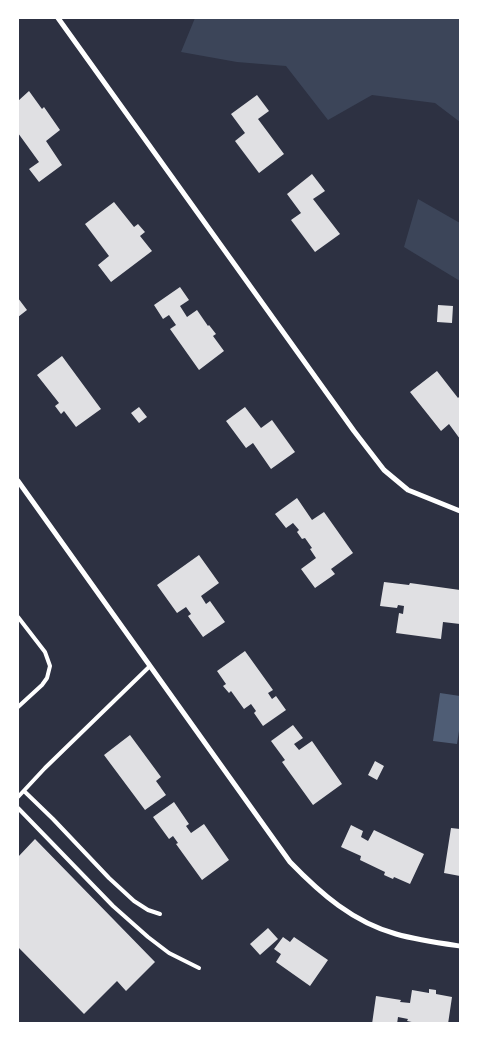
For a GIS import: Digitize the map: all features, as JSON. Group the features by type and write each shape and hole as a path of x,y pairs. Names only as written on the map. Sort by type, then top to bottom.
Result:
{"street":[{"path":"58,18 354,431 384,470 408,490 460,511"},
{"path":"18,481 290,862 313,886 337,905 365,922 395,934 460,946"}],"lane":[{"path":"18,618 45,652 50,666 47,678 42,685 18,707"},
{"path":"18,797 45,768 150,666"},
{"path":"24,791 134,901 148,910 160,914"},
{"path":"18,808 113,906 148,937 169,953 199,968"}],"shaded area":[{"path":"195,18 460,18 460,122 435,103 372,95 328,120 286,66 237,62 181,52"},
{"path":"418,199 460,223 460,281 404,247"},
{"path":"440,693 460,696 460,724 457,744 433,741"}],"building":[{"path":"29,91 42,109 44,107 60,130 46,141 62,165 39,182 29,169 39,162 18,133 18,101"},
{"path":"257,95 269,111 258,119 284,154 259,173 235,141 245,133 231,114"},
{"path":"312,174 325,191 313,199 340,234 315,252 291,220 301,213 287,194"},
{"path":"114,202 134,227 138,224 145,232 140,236 152,251 111,282 98,265 109,256 85,224"},
{"path":"180,287 189,300 180,306 187,317 197,310 216,334 213,336 224,351 199,370 170,329 176,325 169,315 163,319 154,305"},
{"path":"18,298 27,310 18,317"},
{"path":"438,305 453,306 452,323 437,322"},
{"path":"62,356 101,409 76,427 64,411 61,414 55,406 59,403 37,375"},
{"path":"437,371 458,398 460,396 460,439 449,424 441,431 410,392"},
{"path":"139,407 147,417 139,423 131,413"},
{"path":"245,407 261,428 272,420 295,452 271,469 253,443 246,448 226,421"},
{"path":"297,498 312,520 324,512 353,553 331,569 335,574 315,588 301,569 316,558 310,549 312,548 305,538 302,539 297,532 299,530 293,523 286,528 275,514"},
{"path":"199,555 219,583 201,596 206,604 210,601 225,622 203,637 188,616 191,614 186,607 177,613 157,585"},
{"path":"384,582 409,585 410,583 460,590 460,624 443,622 441,639 396,633 399,613 403,614 404,606 398,605 397,608 380,606"},
{"path":"245,651 273,690 268,693 272,699 276,696 286,710 263,726 254,713 256,711 251,704 244,709 231,691 229,693 223,686 226,684 217,671"},
{"path":"293,725 303,738 294,744 299,750 312,741 342,784 313,805 282,762 285,760 271,741"},
{"path":"130,735 161,777 156,781 166,795 145,810 104,755"},
{"path":"375,761 384,766 377,780 368,775"},
{"path":"174,802 189,824 186,826 191,833 204,824 229,860 202,880 176,844 178,843 173,836 169,839 153,817"},
{"path":"351,825 363,831 361,837 368,841 374,830 424,854 410,884 384,875 385,872 360,860 361,856 341,847"},
{"path":"451,828 460,829 460,876 444,873"},
{"path":"35,839 155,962 126,991 117,981 84,1014 18,947 18,857"},
{"path":"268,928 278,939 260,955 250,944"},
{"path":"283,937 290,942 294,937 328,960 310,986 276,962 281,954 274,949"},
{"path":"429,989 436,990 436,994 452,997 448,1024 421,1024 398,1017 397,1024 372,1024 376,996 410,1003 412,990 429,993"}]}
